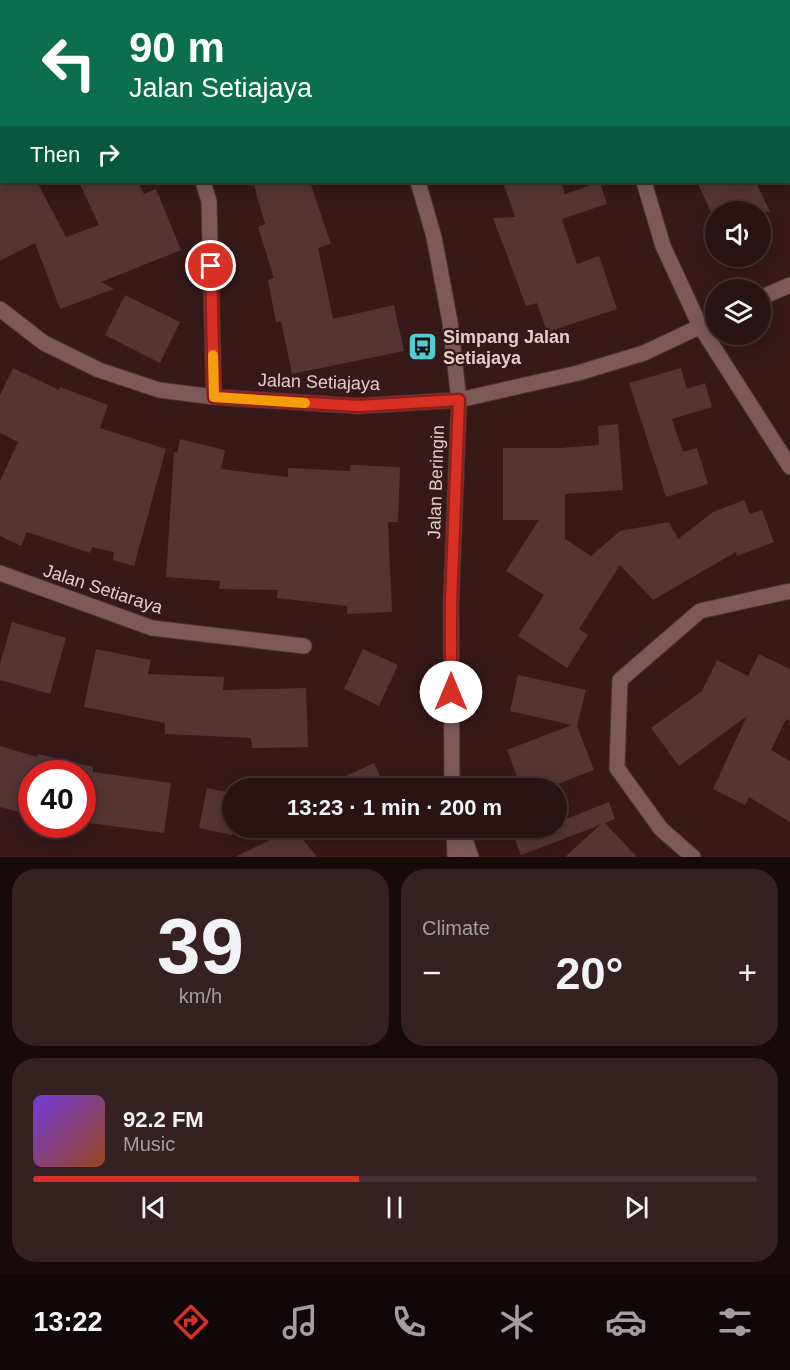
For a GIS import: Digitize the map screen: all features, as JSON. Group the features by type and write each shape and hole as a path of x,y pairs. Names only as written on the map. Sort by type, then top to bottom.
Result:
{"street":[{"path":"203,183 209,201 214,397"},
{"name":"Jalan Beringin","path":"418,183 434,237 444,290 459,400 451,603 452,778"},
{"path":"644,183 663,246 700,326 790,467"},
{"path":"771,293 790,285"},
{"name":"Jalan Setiajaya","path":"0,309 44,343 99,370 159,390 214,397 358,406 459,400 578,373 644,353 705,324"},
{"name":"Jalan Setiaraya","path":"0,573 152,628 304,646"},
{"path":"693,857 661,829 617,768 620,680 700,611 790,591"},
{"path":"454,838 455,857"},
{"path":"464,838 471,857"}],"building":[{"path":"0,183 38,183 66,237 99,225 79,183 138,183 144,194 156,189 181,250 101,282 114,289 60,309 35,243 0,261"},
{"path":"253,183 310,183 331,244 318,248 333,319 394,305 404,351 292,374 281,321 276,322 268,280 274,278 258,227 265,224"},
{"path":"503,183 561,183 565,194 600,183 607,204 562,219 577,264 599,256 617,309 547,332 537,303 526,306 493,218 515,217"},
{"path":"697,183 756,183 765,201 706,201"},
{"path":"125,295 180,322 160,363 105,335"},
{"path":"13,368 59,390 60,387 108,405 100,428 166,449 134,566 113,560 114,552 92,547 90,553 27,532 21,546 0,536 0,481 18,442 0,433 0,395"},
{"path":"681,368 687,389 705,383 712,407 672,419 683,452 697,448 708,484 666,497 629,383"},
{"path":"618,424 623,490 565,494 565,539 591,556 620,531 669,522 678,539 713,512 744,500 750,514 762,510 774,542 737,556 736,552 653,600 620,565 579,629 588,635 567,668 518,636 544,595 506,571 539,520 503,520 503,448 561,448 599,445 598,426"},
{"path":"180,439 225,450 221,469 288,477 288,468 350,471 351,465 400,467 398,522 388,522 392,612 347,614 347,606 277,598 278,590 219,589 220,581 166,577 174,452 177,453"},
{"path":"12,622 66,638 50,694 0,680 0,664"},
{"path":"96,649 151,660 148,674 224,677 223,690 306,688 308,747 252,748 251,738 165,734 165,723 84,707"},
{"path":"363,649 398,665 379,706 344,689"},
{"path":"759,654 790,669 790,721 786,719 771,750 790,761 790,822 749,797 745,805 713,789 747,716 679,766 651,728 702,691 717,660 748,676"},
{"path":"518,675 586,690 577,726 594,770 567,780 567,778 518,778 507,750 572,725 510,711"},
{"path":"0,746 37,757 38,754 63,760 18,760 18,812 0,807"},
{"path":"374,763 381,778 342,778"},
{"path":"96,772 171,783 164,833 96,824"},
{"path":"207,788 222,791 222,833 199,828"},
{"path":"609,802 615,819 605,823 637,857 565,857 600,825 567,838 567,819"},
{"path":"274,838 302,838 317,857 235,857"},
{"path":"514,838 566,838 521,855"}],"slow traffic":[{"path":"213,355 214,397 305,403"}],"place":[{"name":"Simpang Jalan Setiajaya","path":"422,347"}],"route":[{"path":"211,266 214,397 358,406 459,400 451,603 451,692"}]}
